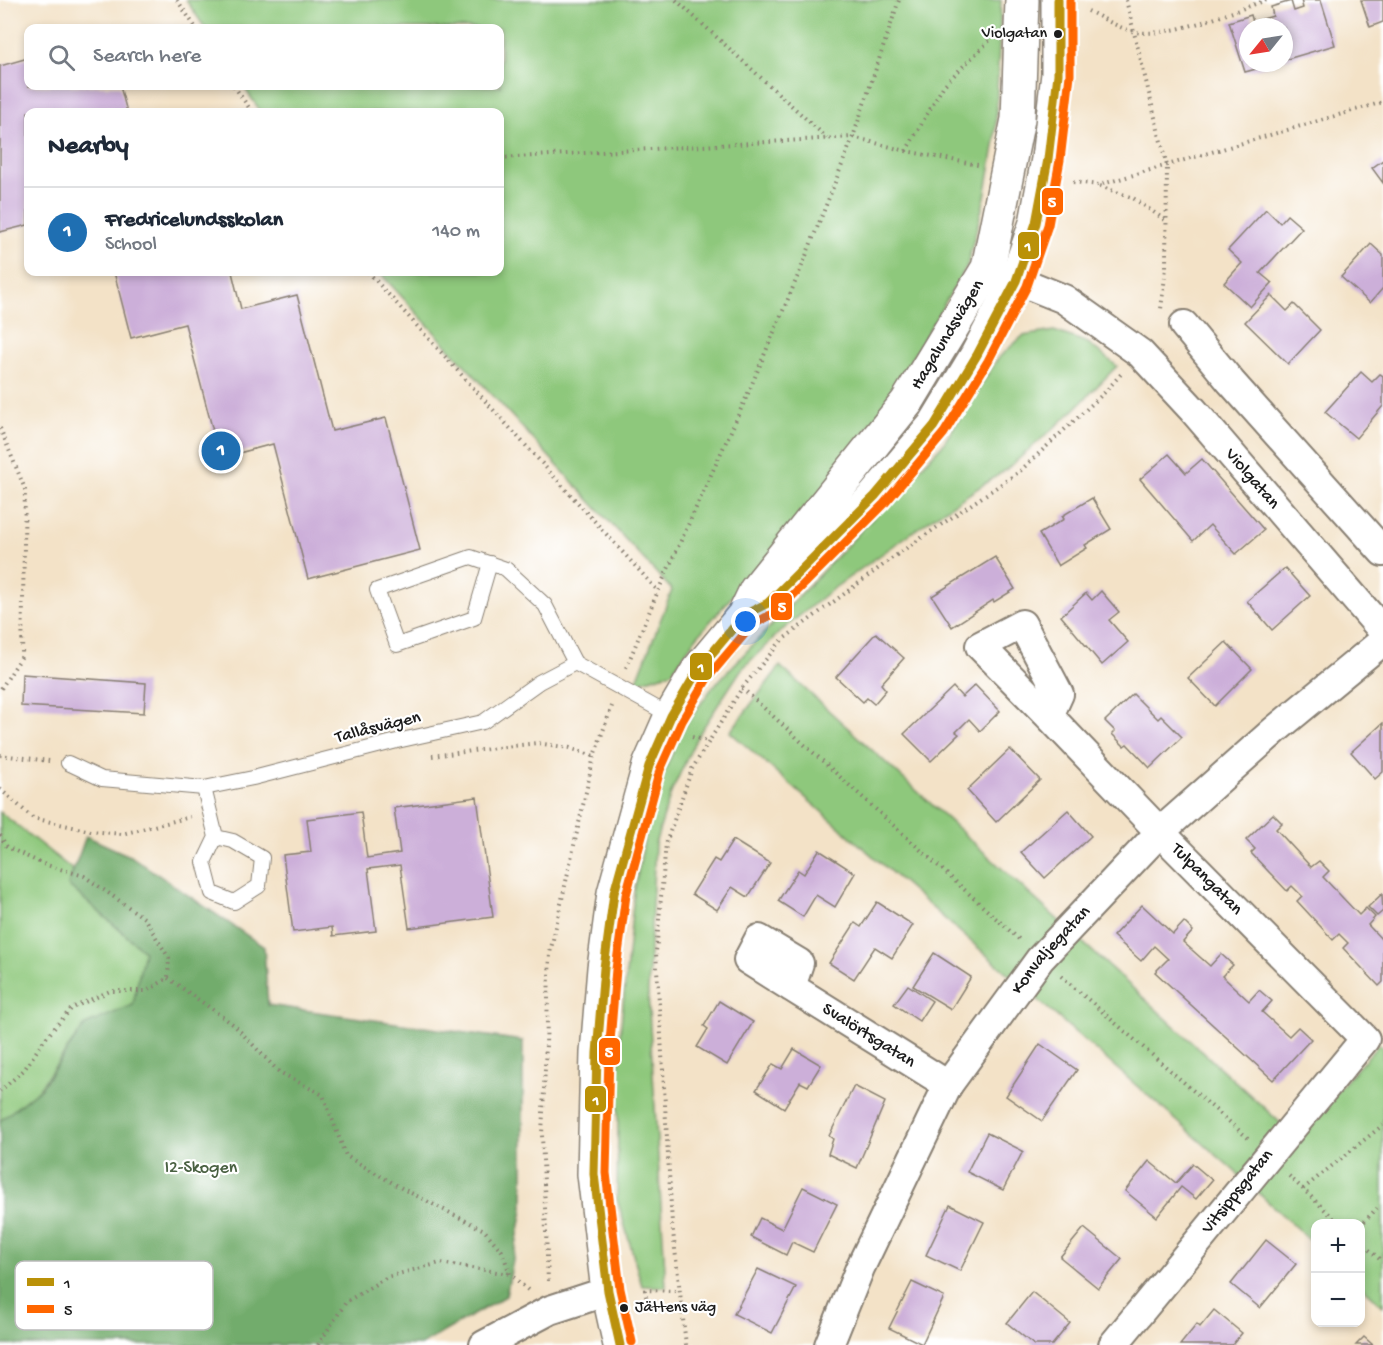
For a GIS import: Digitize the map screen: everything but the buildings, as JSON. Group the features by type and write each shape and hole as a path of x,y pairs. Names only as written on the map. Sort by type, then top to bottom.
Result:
{"street":[{"name":"Hagalundsvägen","path":"620,1345 608,1291 594,1174 597,1053 604,968 614,893 649,766 671,716 698,670 744,615 768,603 875,496 934,426 977,355 1002,274 1018,119 1022,0"},
{"name":"Hagalundsvägen","path":"1002,274 1036,223 1071,4"},
{"name":"Violgatan","path":"1002,274 1064,299 1140,353 1193,410 1383,631"},
{"path":"1184,325 1231,382 1383,552"},
{"name":"Konvaljegatan","path":"829,1345 860,1268 948,1085 1041,959 1160,832 1275,730 1383,641"},
{"name":"Tulpangatan","path":"1050,716 1160,832 1365,1040"},
{"name":"Svalörtsgatan","path":"791,987 948,1085"},
{"name":"Vitsippsgatan","path":"1113,1345 1365,1040"},
{"path":"484,1345 550,1310 608,1291"}],"lane":[{"path":"489,563 474,618 397,645 377,590 471,557 489,563 506,569 545,605 575,663 671,716"},
{"name":"Tallåsvägen","path":"68,763 102,780 204,788 483,722 540,682 575,663"},
{"path":"204,788 216,837 204,862 212,892 234,902 259,886 262,858 233,841 216,837"}],"path":[{"path":"177,0 193,24"},
{"path":"676,0 828,139"},
{"path":"686,1345 678,1292 672,1224 656,952 666,843 692,769 742,688 782,640 902,551 1019,472 1104,393 1150,341 1163,299 1166,268 1167,166 1126,0"},
{"path":"1071,4 1134,32 1155,33 1215,18 1267,0"},
{"path":"906,151 944,85 995,34"},
{"path":"237,90 249,108"},
{"path":"1100,185 1383,102"},
{"path":"504,158 853,137 906,151 981,165"},
{"path":"1066,181 1100,185 1133,198 1165,220"},
{"path":"372,276 658,591"},
{"path":"0,428 25,489 22,656 0,690"},
{"path":"0,755 68,763"},
{"path":"0,835 7,847 43,864 84,876 144,918 169,958 168,978"},
{"path":"0,1091 24,1070 44,1040 72,1008 110,991 147,991 168,978"},
{"path":"168,978 234,1025 279,1072 323,1095 346,1156 403,1190 484,1230 502,1251 510,1274 550,1310"},
{"path":"1303,1189 1383,1125"},
{"path":"1365,1221 1377,1208"},
{"path":"1365,1246 1383,1262"},
{"path":"318,1345 346,1302 387,1277 440,1263 510,1274"},
{"path":"647,1302 645,1290 678,1292"}],"green space":[{"path":"186,0 1001,0 995,141 985,197 967,266 881,410 809,508 696,638 672,672 636,683 672,590 383,276 504,276 504,108 258,108 246,90 504,90 504,24 202,24"},
{"path":"1054,331 1088,343 1117,366 1071,413 1006,470 935,516 826,594 780,632 741,670 697,737 671,793 655,844 648,993 666,1287 642,1286 617,1199 619,1045 634,893 649,815 683,728 712,688 943,444 998,358 1023,336"},
{"path":"780,666 1296,1137 1379,1044 1383,1048 1383,1306 1365,1290 1365,1219 1311,1219 1311,1241 1230,1167 730,732"},
{"path":"0,812 73,870 68,885 144,951 133,1006 85,1025 37,1091 0,1121"},
{"name":"I2-Skogen","path":"86,836 132,857 264,947 268,1005 523,1041 523,1210 506,1296 421,1345 0,1345 0,1121 41,1088 85,1025 133,1005 144,951 68,885"}],"transit line":[{"name":"1","path":"620,1345 608,1291 594,1174 597,1053 604,968 614,893 649,766 671,716 698,670 744,615 768,603 875,496 934,426 977,355 1016,281 1036,223 1048,159 1058,74 1058,0"},
{"name":"5","path":"632,1342 620,1289 606,1173 609,1054 616,969 626,895 660,770 682,721 708,677 752,625 776,612 884,504 944,433 988,361 1027,286 1048,225 1060,160 1070,75 1070,0"}],"place":[{"name":"Violgatan","path":"1058,34"},
{"name":"Fredricelundsskolan","path":"221,451"},
{"name":"Jättens väg","path":"624,1308"}]}
